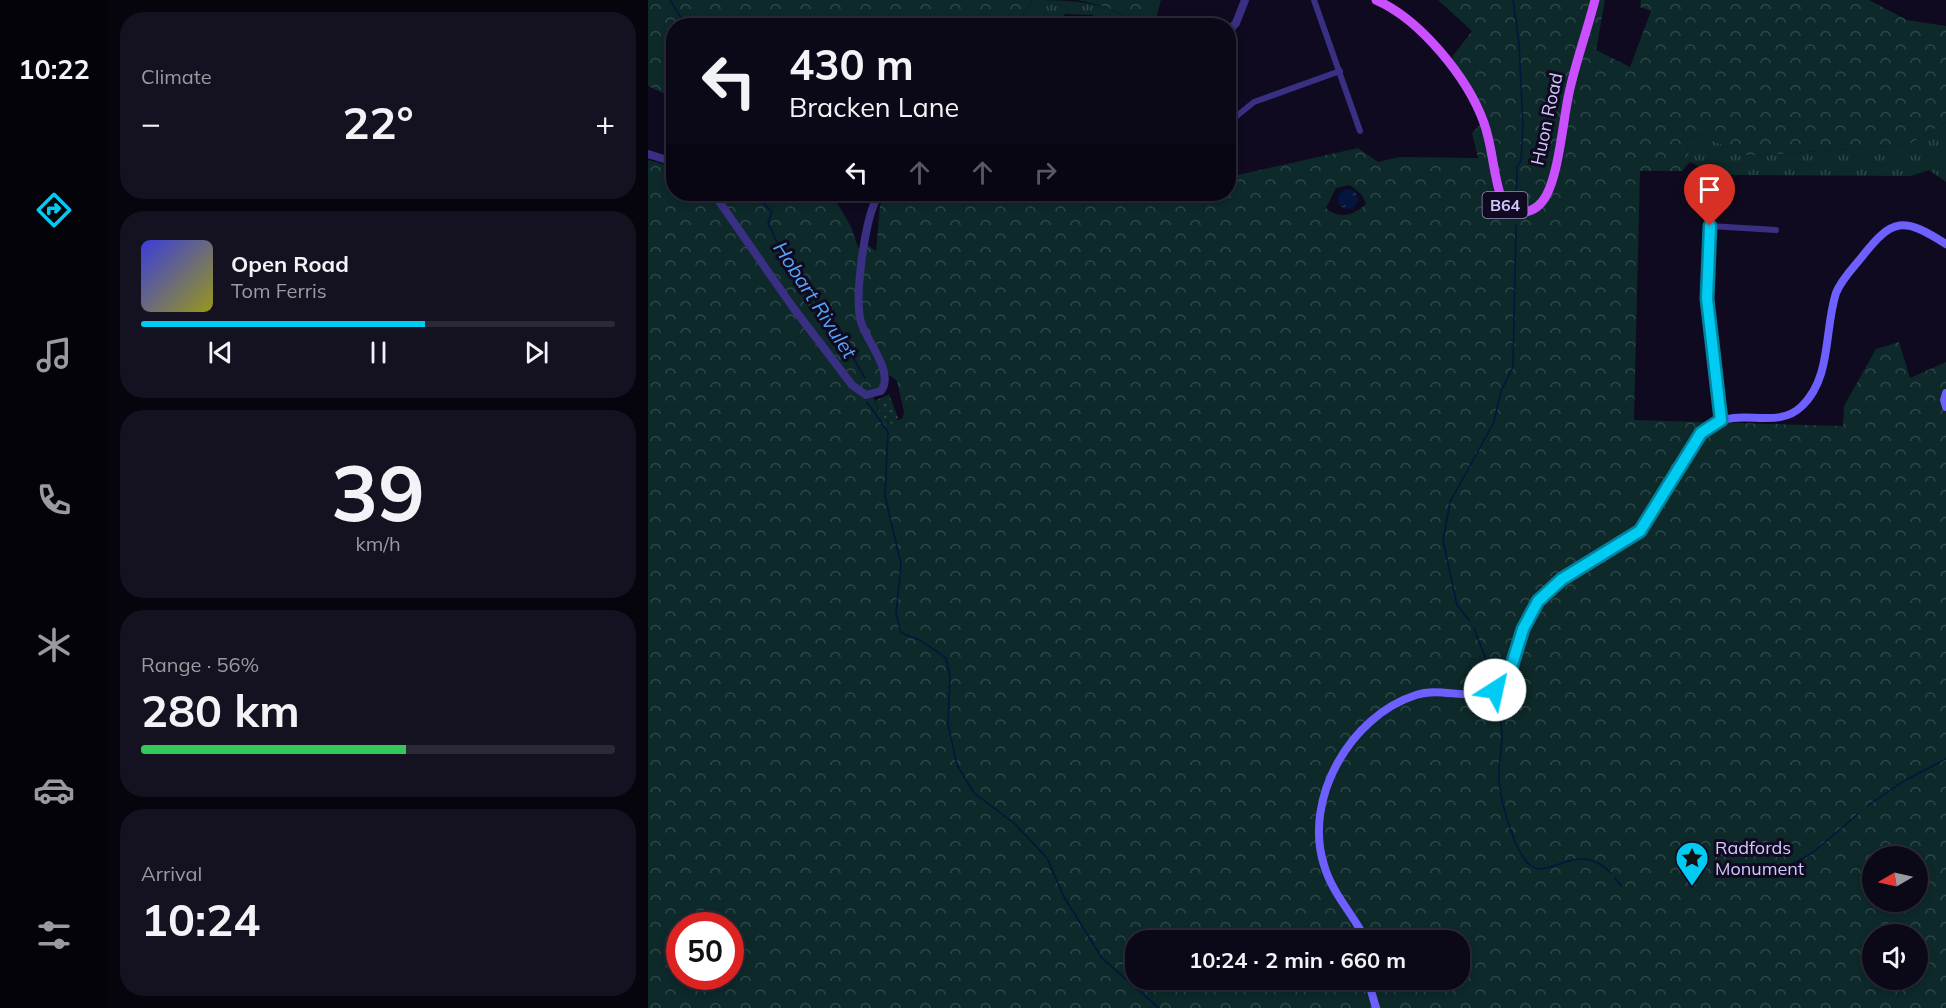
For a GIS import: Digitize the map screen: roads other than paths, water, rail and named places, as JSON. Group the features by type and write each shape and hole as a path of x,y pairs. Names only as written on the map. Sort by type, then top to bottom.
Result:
{"main road":[{"name":"Huon Road","path":"1376,0 1407,18 1446,59 1484,122 1502,200 1510,210 1523,213 1538,206 1550,186 1569,89 1595,0"},
{"path":"1360,930 1331,883 1324,867 1318,837 1324,795 1345,751 1380,716 1416,695 1438,692 1477,694 1500,686 1510,671 1529,616 1538,601 1562,579 1640,531 1701,433 1721,420 1782,418 1793,414 1806,401 1821,372 1840,286 1881,233 1900,225 1912,226 1946,244"},
{"path":"1946,393 1946,406"},
{"path":"1371,990 1376,1008"}],"street":[{"path":"1236,23 1245,0"},
{"path":"1314,0 1360,131"},
{"path":"1236,117 1254,102 1340,71"},
{"path":"648,154 666,160"},
{"path":"1712,175 1707,299 1721,420"},
{"path":"719,201 784,295 848,380 860,392 870,395 883,389 885,375 863,329 859,304 866,234 876,201"},
{"path":"1710,226 1776,230"}],"water":[{"path":"1348,189 1355,192 1358,199 1355,206 1348,209 1341,206 1338,199 1341,192"}],"waterway":[{"name":"Hobart Rivulet","path":"670,0 681,18"},
{"path":"1513,0 1519,43 1523,127 1521,160 1517,167 1516,206"},
{"name":"Hobart Rivulet","path":"762,201 772,212 768,223 787,263 805,290 827,313 865,378"},
{"path":"1469,620 1457,605 1443,541 1450,502 1494,422 1501,391 1513,367 1516,225"},
{"name":"Hobart Rivulet","path":"867,402 888,432 885,496 901,564 896,614 901,633 920,640 946,658 950,676 948,724 957,765 974,793 1015,824 1047,858 1064,897 1102,958 1159,1008"},
{"path":"1474,628 1494,681"},
{"path":"1496,699 1502,731 1500,790 1509,826 1519,850 1531,866 1539,869 1577,859 1588,859 1599,863 1611,873"},
{"path":"1867,806 1904,781 1946,759"},
{"path":"1788,866 1811,854 1858,814"},
{"path":"1615,878 1621,886"}],"place":[{"name":"Radfords Monument","path":"1692,887"}]}
